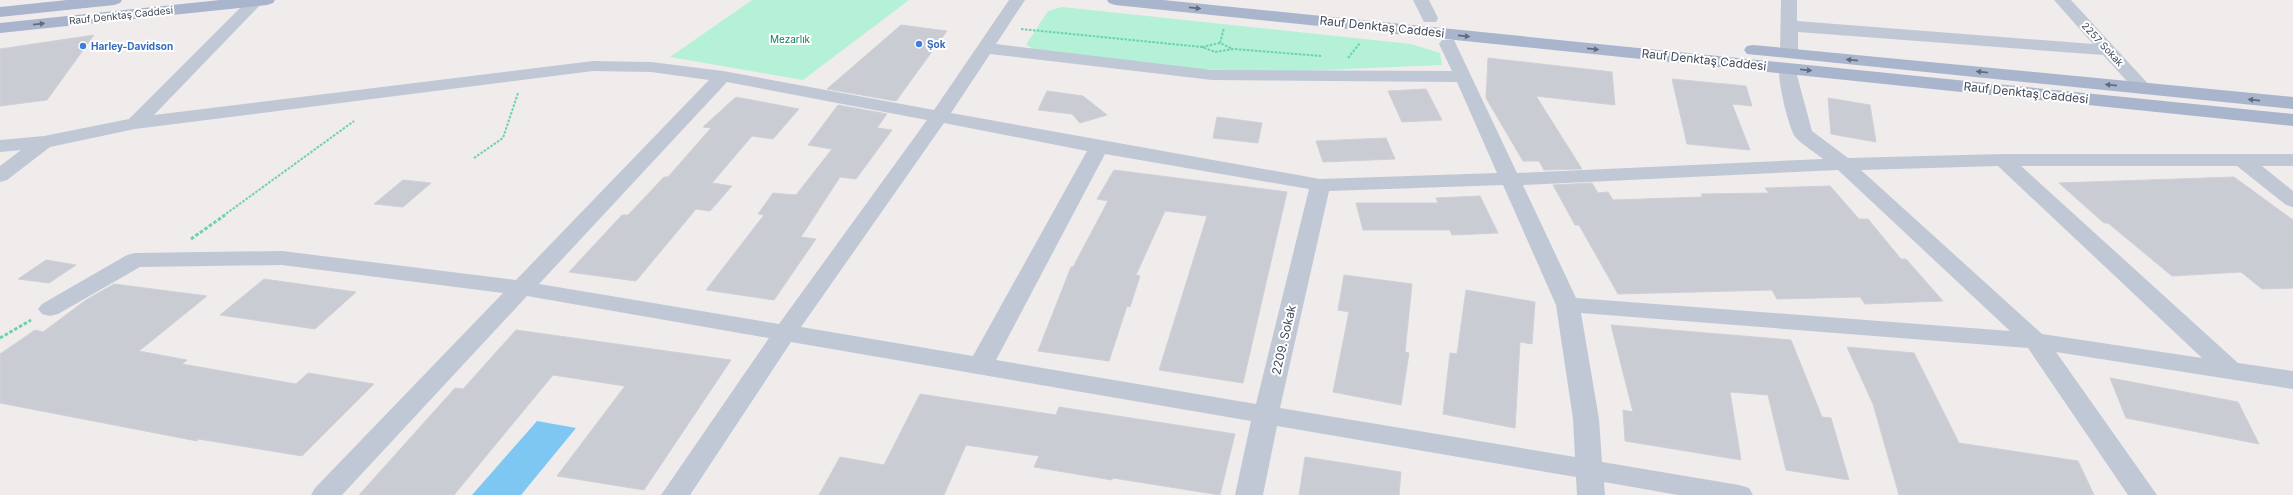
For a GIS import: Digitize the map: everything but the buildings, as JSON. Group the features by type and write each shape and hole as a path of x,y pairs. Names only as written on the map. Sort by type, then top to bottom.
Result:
{"main road":[{"name":"Rauf Denktaş Caddesi","path":"0,12 114,0"},
{"name":"Rauf Denktaş Caddesi","path":"1115,0 1788,61 2143,88 2293,103"},
{"name":"Rauf Denktaş Caddesi","path":"1252,0 1430,18 2293,120"},
{"name":"Rauf Denktaş Caddesi","path":"0,28 261,1"}],"street":[{"path":"675,495 785,332 939,117 1017,0"},
{"path":"1421,0 1430,18"},
{"path":"1789,0 1790,26 1787,78 1803,134 1843,164 2035,341 2143,495"},
{"name":"2257 Sokak","path":"2062,0 2143,88"},
{"path":"135,123 261,1"},
{"path":"1790,26 2109,50"},
{"path":"1448,44 1568,305 1586,419 1591,495"},
{"path":"985,48 1212,75 1464,77"},
{"path":"0,146 44,142 135,123 593,66 651,67 723,76 1099,147 1320,184 1511,179 1843,164 2003,160 2293,160"},
{"path":"325,495 723,76"},
{"path":"0,176 44,142"},
{"path":"980,366 1099,147"},
{"path":"2003,160 2229,369"},
{"path":"2242,160 2293,201"},
{"name":"2209. Sokak","path":"1249,495 1266,414 1320,184"},
{"path":"50,309 135,260 282,258 522,288 1739,495"},
{"path":"1568,305 2035,341 2229,369 2293,380"}],"path":[{"path":"999,27 1202,47 1215,52 1234,49 1326,56"},
{"path":"1220,43 1224,28"},
{"path":"1341,58 1349,58 1362,41"},
{"path":"1202,47 1220,43 1234,49"},
{"path":"474,158 503,138 523,75"},
{"path":"161,260 354,121"},
{"path":"0,338 50,309"}],"green space":[{"name":"Mezarlık","path":"752,0 909,0 803,80 670,57"},
{"path":"1062,7 1411,44 1440,53 1442,65 1273,72 1197,69 1034,49 1026,45 1048,11"}],"water":[{"path":"537,421 576,428 521,495 472,495"}],"place":[{"name":"Şok","path":"919,44"},
{"name":"Harley-Davidson","path":"83,46"}]}
